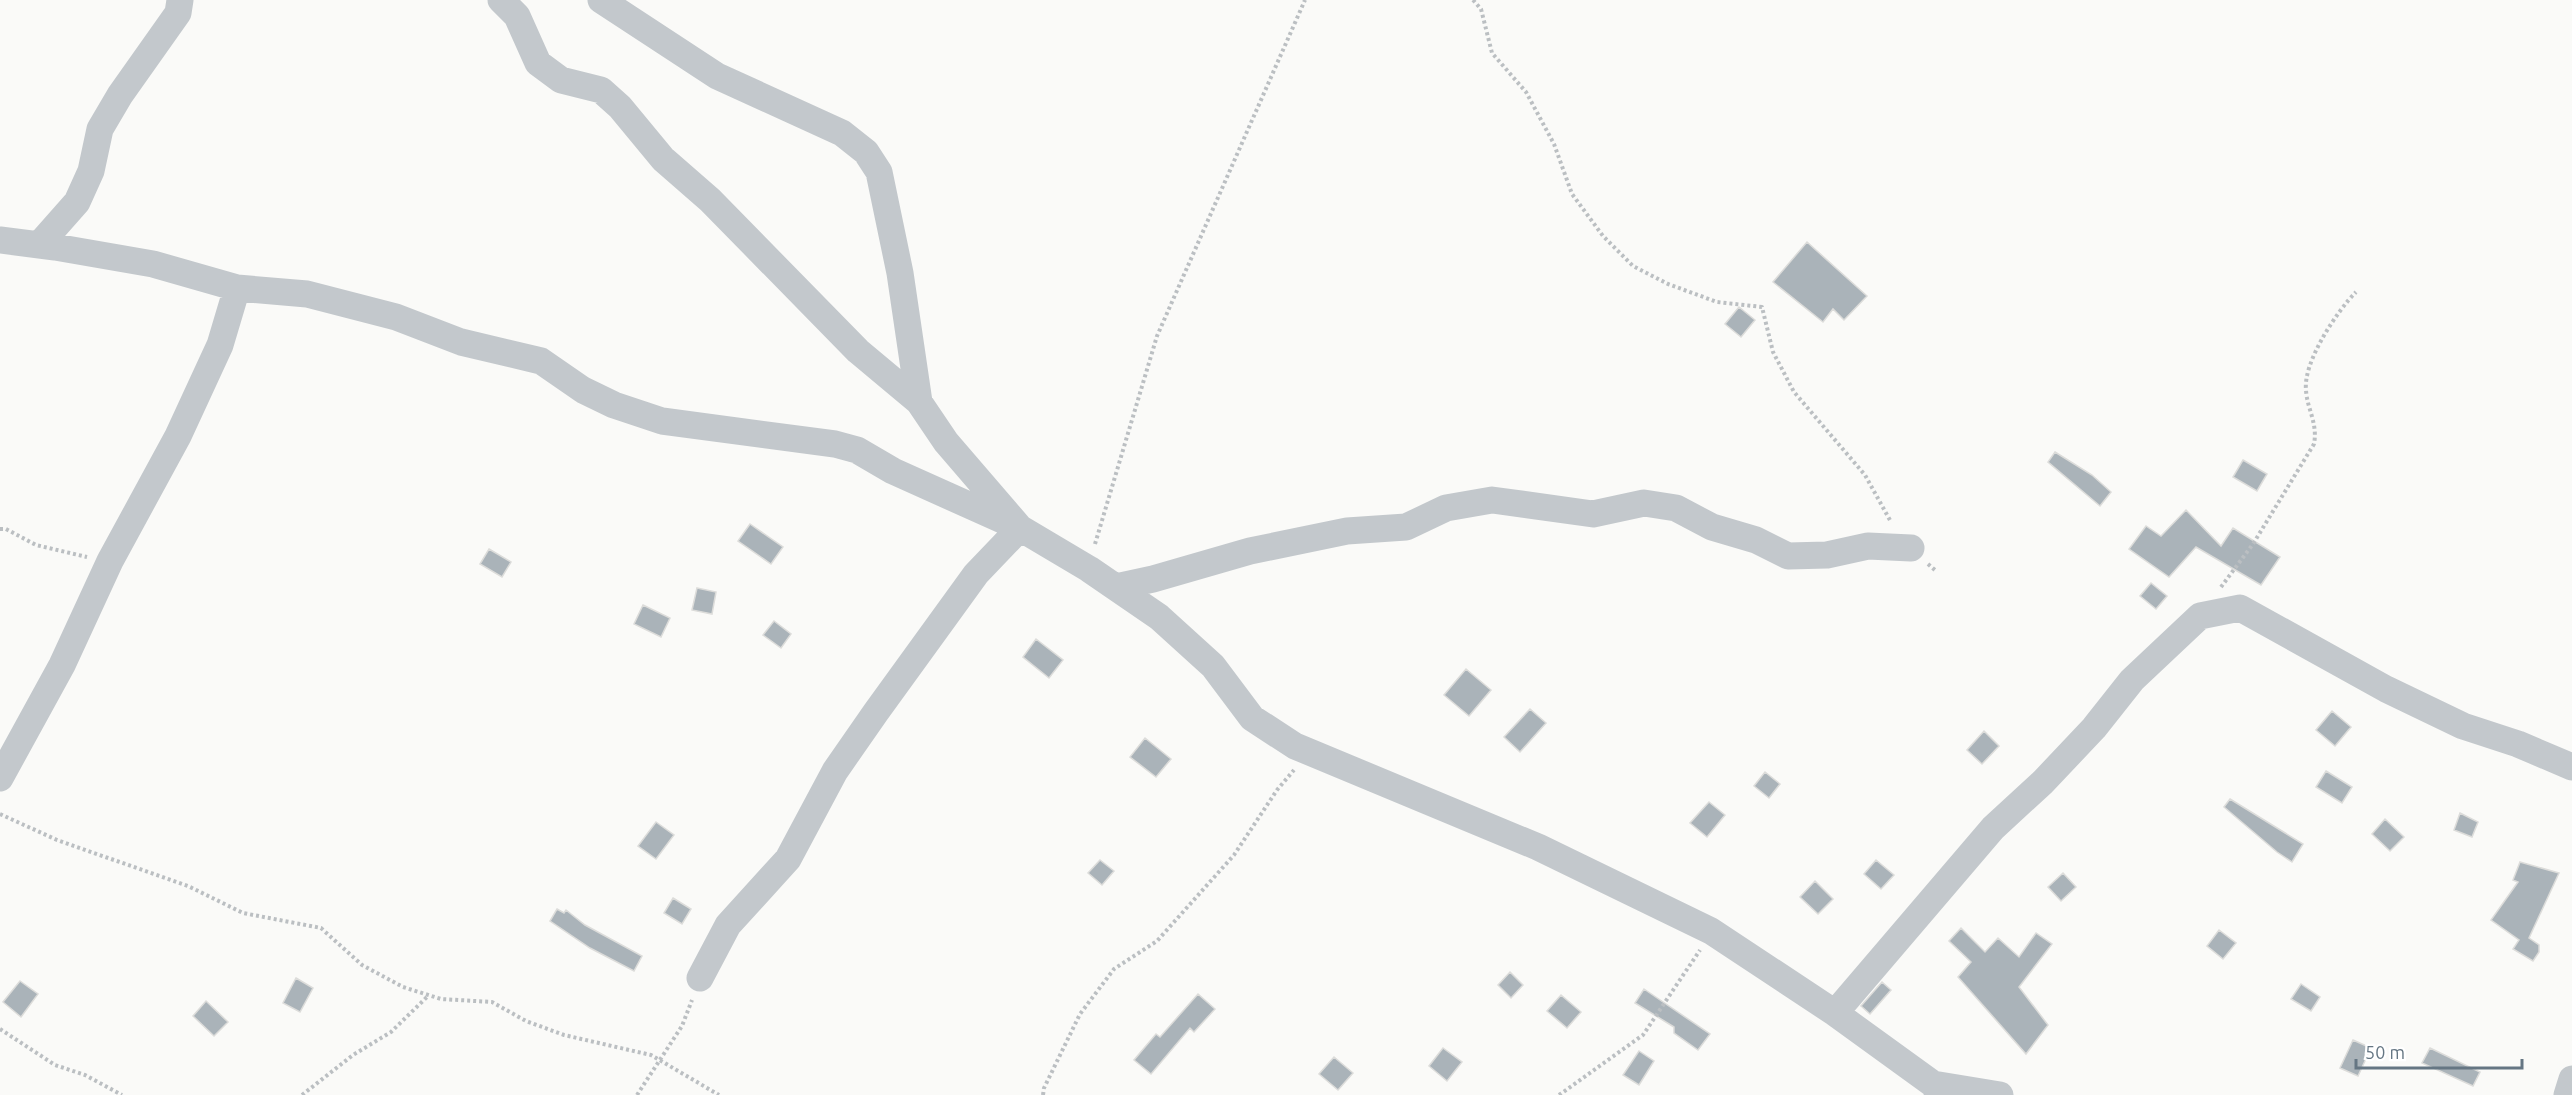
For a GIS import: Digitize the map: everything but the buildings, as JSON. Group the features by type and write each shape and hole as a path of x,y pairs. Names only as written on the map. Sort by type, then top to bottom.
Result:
{"street":[{"path":"39,245 77,202 91,171 100,129 120,95 172,21 180,0"},
{"path":"501,0 517,16 538,63 561,80 601,90 620,107 663,159 710,200 858,351 919,402 946,442 1020,528"},
{"path":"601,0 717,76 842,133 866,152 879,172 893,239 919,402"},
{"path":"0,240 153,264 237,288 307,294 396,317 461,342 541,361 583,390 662,421 835,444 857,450 903,476 1020,528 1089,568 1159,617 1213,666 1252,718 1295,746 1538,847 1712,931 1835,1013 1937,1089 2000,1095"},
{"path":"0,778 62,665 110,561 178,436 220,345 237,288"},
{"path":"1116,587 1153,579 1250,551 1347,531 1406,527 1446,508 1492,500 1593,514 1644,503 1676,508 1712,527 1756,540 1788,556 1827,555 1868,546 1911,548"},
{"path":"700,978 728,926 788,859 835,771 876,712 976,574 1020,528"},
{"path":"1835,1013 1993,828 2043,782 2094,728 2132,680 2200,616 2240,608 2291,639 2463,726 2518,744 2572,767"},
{"path":"2567,1095 2572,1079"}],"path":[{"path":"1089,568 1102,512 1157,336 1305,0"},
{"path":"1473,0 1481,9 1492,53 1526,92 1554,144 1572,194 1603,236 1633,266 1668,284 1718,302 1762,308 1773,352 1794,392 1865,475 1890,521 1911,548 1935,570"},
{"path":"2200,616 2253,544 2314,444 2316,435 2306,391 2306,380 2328,326 2356,292"},
{"path":"0,529 6,529 36,545 110,561"},
{"path":"1044,1095 1044,1088 1080,1014 1114,969 1157,941 1234,855 1277,790 1310,753"},
{"path":"0,814 57,840 188,886 243,913 321,928 362,965 402,987 441,999 492,1002 526,1021 564,1035 659,1058 719,1095"},
{"path":"1559,1095 1643,1035 1712,931"},
{"path":"637,1095 682,1026 700,978"},
{"path":"302,1095 353,1055 391,1032 429,995"},
{"path":"0,1029 55,1065 84,1075 122,1095"}]}
